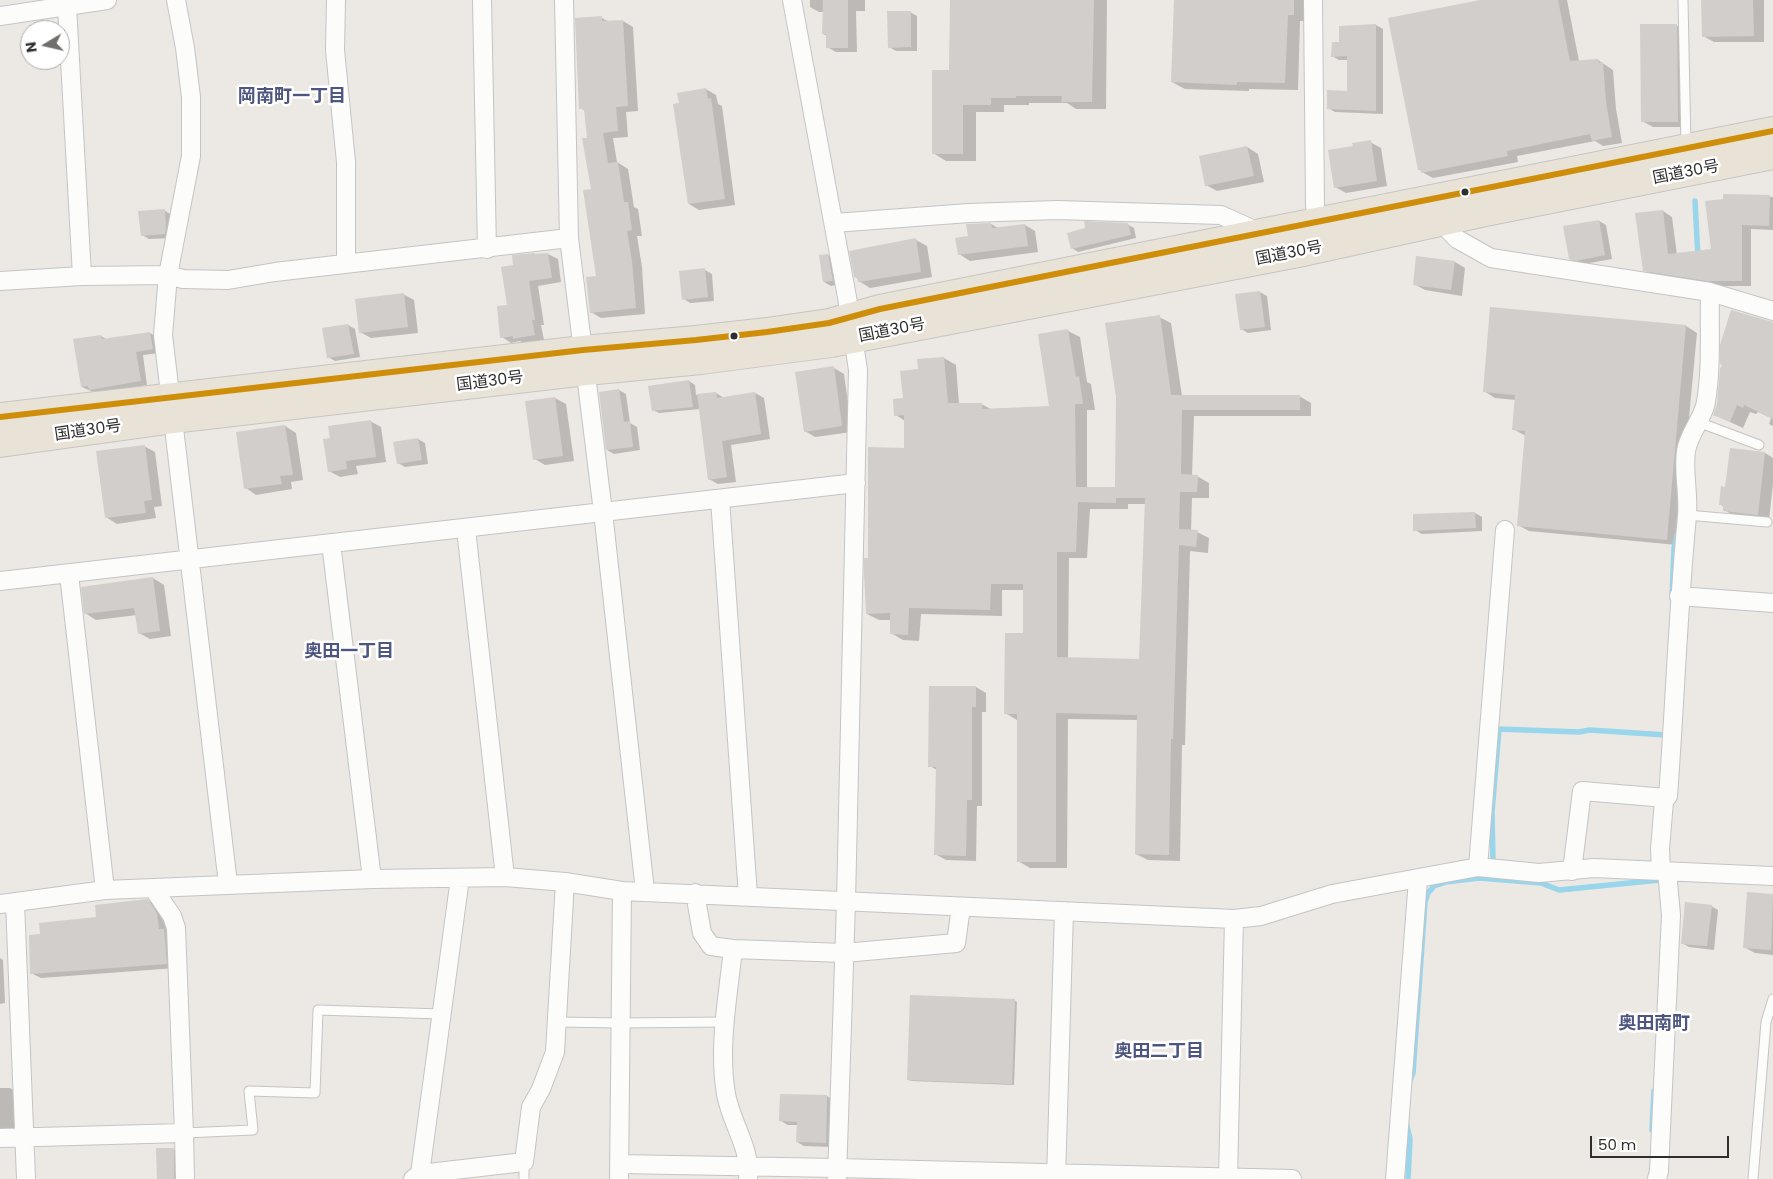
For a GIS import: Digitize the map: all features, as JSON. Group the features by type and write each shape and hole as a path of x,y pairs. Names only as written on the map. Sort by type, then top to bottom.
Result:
{"highway":[{"name":"国道30号","path":"852,328 1439,210 1686,148 1773,131"},
{"name":"国道30号","path":"1439,210 1773,155"},
{"name":"国道30号","path":"0,417 172,408 584,360 701,360 831,343 852,328 890,307 1261,234 1319,235"},
{"name":"国道30号","path":"0,443 172,408"}],"street":[{"path":"0,16 107,0"},
{"path":"176,0 185,48 191,97 191,156 168,275 163,335 228,884"},
{"path":"336,0 335,50 346,162 346,264"},
{"path":"482,0 487,249"},
{"path":"564,0 570,238 603,512 645,891"},
{"path":"792,0 834,223 858,370 846,902 837,1173"},
{"path":"1313,0 1315,205 1319,235"},
{"path":"67,6 82,276"},
{"path":"834,223 969,213 1057,210 1222,215 1261,234"},
{"path":"1439,210 1456,239 1491,258 1703,291 1773,311"},
{"path":"0,281 82,276 168,275 183,279 228,280 275,272 570,238"},
{"path":"1657,1179 1659,1172 1671,915 1660,848 1664,801 1668,796 1674,725 1679,596 1687,515 1686,452 1705,404 1708,383 1703,291"},
{"path":"0,581 856,483"},
{"path":"720,499 748,896"},
{"path":"466,529 504,877"},
{"path":"1478,867 1505,530"},
{"path":"331,543 372,879"},
{"path":"69,574 106,890"},
{"path":"1679,596 1773,603"},
{"path":"1572,870 1582,791 1666,798"},
{"path":"26,1179 25,1137 7,903 106,890 372,879 504,877 565,882 622,891 1234,919 1261,916 1332,894 1478,867 1539,873 1594,868 1773,876"},
{"path":"460,878 416,1177 524,1171 531,1107 541,1089 555,1052 565,882"},
{"path":"1395,1179 1418,879"},
{"path":"153,888 172,916 176,928 185,1179"},
{"path":"622,891 619,1172 1292,1179"},
{"path":"694,894 702,933 711,946 733,948 844,953 956,943 961,907"},
{"path":"1056,1176 1064,911"},
{"path":"1228,1178 1234,919"},
{"path":"733,948 723,1053 726,1095 749,1173"},
{"path":"0,1138 184,1133"}],"lane":[{"path":"1683,0 1686,148"},
{"path":"1698,422 1759,444"},
{"path":"1687,515 1767,522"},
{"path":"1753,1179 1766,1022 1773,1000"},
{"path":"184,1133 253,1130 250,1091 315,1093 318,1010 441,1014"},
{"path":"557,1022 620,1024 726,1022"}],"building":[{"path":"823,0 848,0 848,48 826,48 826,34 822,34"},
{"path":"950,0 1094,0 1092,102 1061,102 1062,96 1016,96 1016,98 991,98 991,105 963,105 963,154 932,154 932,70 949,70"},
{"path":"1174,0 1294,0 1294,15 1288,15 1285,83 1237,82 1237,85 1171,82"},
{"path":"1480,0 1558,0 1570,61 1598,59 1599,63 1603,62 1606,102 1612,137 1592,141 1590,134 1507,151 1508,156 1421,173 1418,170 1388,18"},
{"path":"1701,0 1753,0 1754,36 1702,37"},
{"path":"887,11 911,11 911,47 888,48"},
{"path":"602,16 602,21 623,20 628,106 616,107 618,131 603,133 608,163 618,162 624,202 628,202 632,230 627,231 636,308 590,313 586,277 596,276 583,190 591,189 582,138 587,138 584,109 579,109 575,18"},
{"path":"1376,24 1376,111 1327,109 1327,90 1347,91 1347,56 1331,57 1332,42 1339,42 1339,26"},
{"path":"1640,24 1677,24 1678,122 1641,122"},
{"path":"706,88 708,99 711,98 725,199 688,204 673,104 679,103 677,93"},
{"path":"1371,140 1377,181 1334,188 1328,150 1353,146 1352,143"},
{"path":"1247,146 1254,176 1205,186 1199,156"},
{"path":"1723,194 1770,195 1769,226 1742,225 1742,281 1707,281 1643,271 1635,213 1663,210 1668,254 1711,249 1705,201 1723,199"},
{"path":"165,209 165,234 141,236 138,211"},
{"path":"1599,220 1605,255 1576,261 1569,259 1563,226"},
{"path":"1084,221 1128,223 1131,235 1071,249 1067,233 1085,228"},
{"path":"991,223 992,228 1025,224 1028,246 958,255 955,238 968,236 966,224"},
{"path":"916,238 921,272 858,282 857,277 854,277 849,251"},
{"path":"548,253 552,278 529,281 535,320 532,320 535,335 513,339 513,336 500,338 497,306 507,305 501,267 513,265 512,255"},
{"path":"828,254 833,281 823,282 819,255"},
{"path":"1416,256 1455,261 1451,290 1413,285"},
{"path":"705,268 708,297 682,300 679,271"},
{"path":"1260,291 1265,327 1240,330 1235,294"},
{"path":"404,293 408,327 359,333 355,299"},
{"path":"1490,307 1686,325 1667,540 1517,526 1525,431 1512,430 1515,395 1483,392"},
{"path":"1731,310 1773,322 1773,419 1744,405 1743,408 1737,405 1730,422 1713,415 1717,404 1722,365 1720,364 1720,345"},
{"path":"1160,315 1171,395 1300,395 1300,410 1182,410 1181,474 1198,475 1197,492 1180,492 1179,529 1198,530 1196,547 1179,545 1173,739 1171,739 1169,855 1135,854 1137,715 1056,713 1056,862 1017,862 1017,714 1004,714 1005,633 1023,633 1023,584 991,584 990,610 909,608 908,635 890,634 890,613 866,614 864,558 868,558 868,447 904,448 904,415 894,416 893,399 903,398 900,371 918,369 917,359 944,357 948,403 982,403 982,409 1049,406 1038,334 1068,329 1076,377 1079,376 1083,404 1075,404 1076,487 1115,487 1116,397 1105,323","holes":["1116,498 1145,498 1139,659 1057,657 1057,552 1076,552 1078,502 1116,503"]},
{"path":"348,324 354,354 327,358 322,328"},
{"path":"150,332 153,349 136,352 141,381 89,390 88,386 81,387 73,339 101,335 102,339"},
{"path":"834,366 842,426 804,432 795,372"},
{"path":"689,380 693,407 652,411 648,386"},
{"path":"619,389 624,422 630,421 633,447 606,450 599,392"},
{"path":"716,392 717,398 755,392 761,434 722,441 727,477 708,480 697,394"},
{"path":"555,397 563,456 533,460 525,401"},
{"path":"371,420 376,457 346,461 347,469 328,472 323,439 330,438 328,426"},
{"path":"285,425 293,475 280,476 282,484 244,489 236,432"},
{"path":"418,438 422,460 397,464 393,442"},
{"path":"145,445 152,500 144,501 146,513 105,518 96,451"},
{"path":"1730,448 1765,452 1758,515 1723,511 1723,505 1719,505 1721,486 1725,487"},
{"path":"1475,512 1476,528 1413,531 1413,514"},
{"path":"153,577 160,631 138,634 134,608 84,614 81,587"},
{"path":"929,686 976,686 976,707 972,707 972,800 967,800 966,856 934,855 936,767 928,767"},
{"path":"1747,892 1773,894 1771,950 1743,948"},
{"path":"148,899 157,913 159,929 164,929 167,964 30,974 29,935 40,934 39,923 96,917 95,905"},
{"path":"1685,902 1712,905 1707,946 1681,944"},
{"path":"910,995 1015,999 1012,1084 907,1080"},
{"path":"780,1094 827,1095 826,1143 796,1142 797,1122 779,1121"},
{"path":"156,1148 174,1148 174,1179 157,1179"}],"waterway":[{"path":"1695,201 1698,258"},
{"path":"1672,598 1674,548 1677,535"},
{"path":"1493,860 1492,812 1499,729 1579,732 1590,730 1666,735"},
{"path":"1409,1083 1413,1073 1425,902 1428,893 1434,886 1446,882 1479,878 1541,883 1559,890 1660,880"},
{"path":"1652,1130 1654,1091"},
{"path":"1406,1122 1410,1139 1408,1179"}],"transit line":[{"path":"0,417 583,350 767,332 829,323 880,309 1773,131"}],"district":[{"name":"岡南町一丁目","path":"292,97"},
{"name":"奥田一丁目","path":"349,652"},
{"name":"奥田南町","path":"1654,1024"},
{"name":"奥田二丁目","path":"1159,1052"}]}
